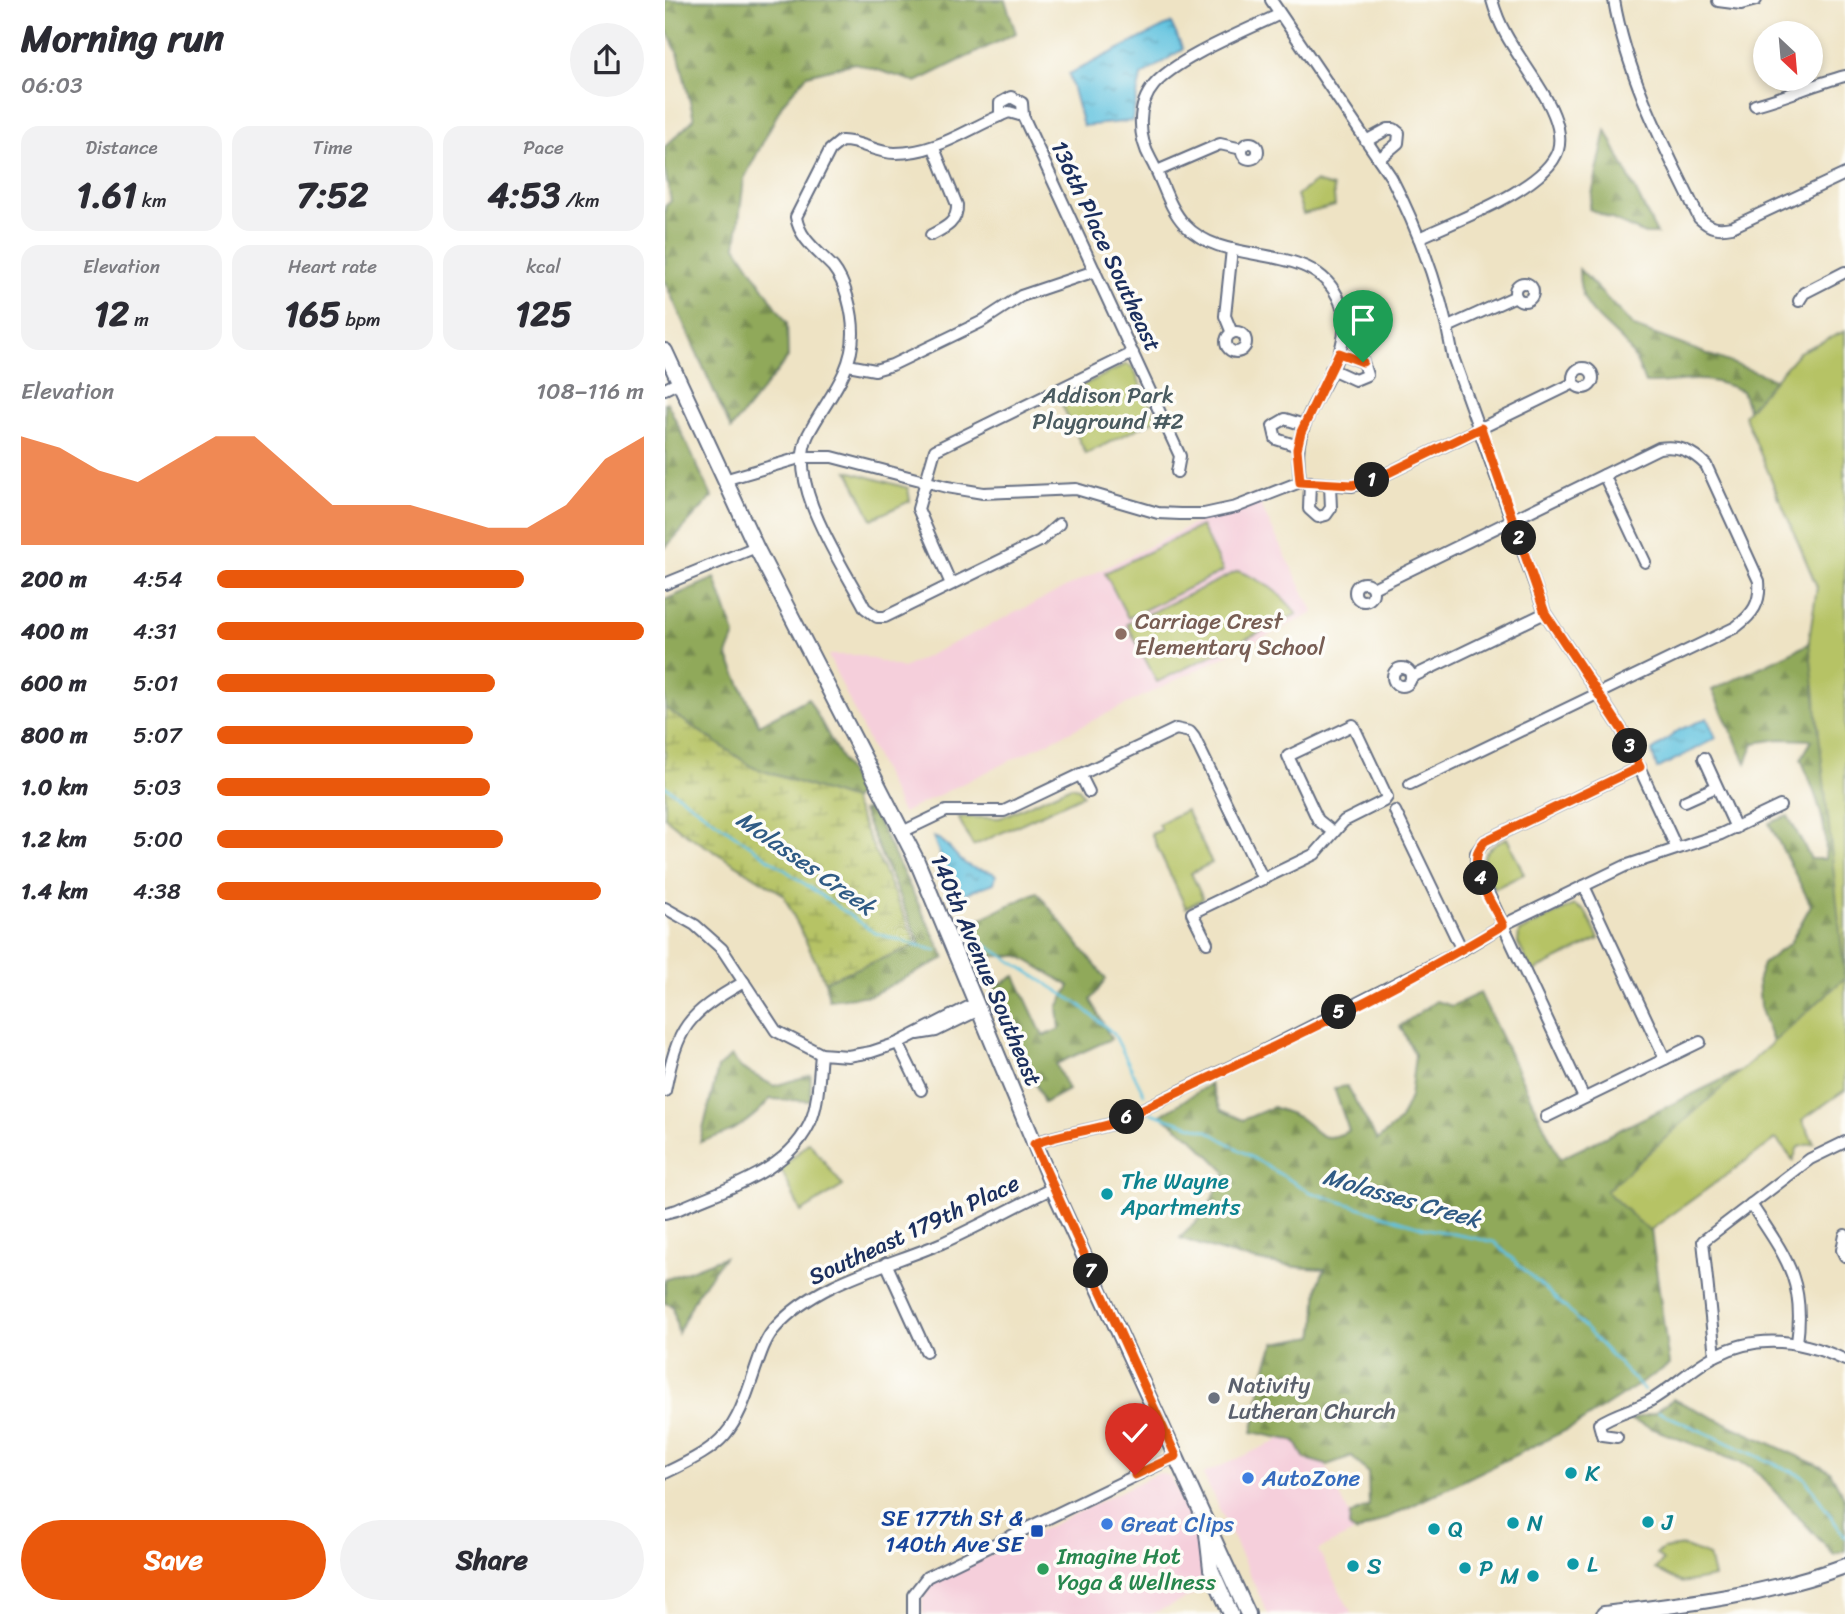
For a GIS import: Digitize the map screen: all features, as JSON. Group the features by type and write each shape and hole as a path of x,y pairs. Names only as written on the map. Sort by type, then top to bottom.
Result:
{"main road":[{"name":"140th Avenue Southeast","path":"665,351 756,547 902,832 948,930 1053,1188 1248,1614"},
{"path":"1205,1519 1211,1569 1231,1614"},
{"path":"1604,1614 1733,1598 1799,1583 1845,1566"}],"street":[{"path":"1271,0 1278,15 1379,159 1408,209 1448,327 1453,357 1481,428 1545,613 1622,730 1676,847"},
{"path":"1419,238 1532,182 1549,166 1558,150 1556,120 1538,85 1509,45 1492,0"},
{"path":"1614,0 1621,42 1658,133 1699,218 1709,227 1732,227 1845,174"},
{"path":"1718,1 1741,4 1756,0"},
{"path":"1278,15 1172,69 1154,85 1145,100 1140,123 1144,148 1171,206 1186,226 1207,240 1232,249 1305,265 1322,275 1335,289 1346,323 1339,353 1304,425 1298,446 1308,509 1318,517 1326,515 1331,508 1330,485"},
{"path":"1755,105 1782,98 1805,86 1845,76"},
{"name":"136th Place Southeast","path":"1000,116 1000,103 1014,97 1022,103 1018,114 1095,271 1180,456 1177,472"},
{"path":"1018,114 1000,116 934,148 883,152 854,142 841,141 831,150 796,217 802,237 835,270 842,285 853,332 848,365 809,434 803,457 804,481 811,504 865,608 877,617 885,617 1040,541 1059,524"},
{"path":"1366,141 1388,129 1397,131 1400,137 1398,143 1379,159"},
{"path":"1157,171 1220,144 1242,149"},
{"path":"931,235 951,223 958,215 957,205 934,148"},
{"path":"1232,249 1224,316 1232,333"},
{"path":"848,365 875,370 892,365 981,322 1021,296 1095,271"},
{"path":"1798,301 1804,293 1845,272"},
{"path":"1448,327 1516,296"},
{"path":"951,584 918,509 923,480 935,450 942,444 1133,353"},
{"path":"1331,369 1355,380 1367,374 1363,362 1339,353"},
{"path":"665,388 679,382"},
{"path":"724,480 803,457 832,457 983,492 1076,489 1158,513 1204,514 1251,502 1305,482 1352,485 1374,480 1574,383"},
{"path":"1298,446 1276,439 1273,426 1281,419 1304,425"},
{"path":"1373,588 1659,448 1685,450 1706,465 1754,564 1761,597 1756,607 1736,627 1410,784"},
{"path":"1604,475 1645,562"},
{"path":"665,584 756,547"},
{"path":"1412,677 1545,613"},
{"path":"1207,943 1192,913 1315,854 1344,821 1387,797 1353,725 1288,756 1318,820 1333,832"},
{"path":"902,832 946,811 1004,811 1168,731 1185,731 1194,737 1263,879"},
{"path":"1703,758 1736,828"},
{"path":"1584,1098 1476,867 1476,853 1485,841 1640,767"},
{"path":"1080,774 1089,792"},
{"path":"1685,801 1716,786"},
{"path":"1034,1144 1053,1135 1094,1130 1114,1123 1462,950 1503,925 1625,866 1736,828 1780,807"},
{"path":"1395,811 1462,950"},
{"path":"1584,886 1665,1059"},
{"path":"665,908 709,937 722,949 776,1031 821,1054 848,1056 898,1043 932,1023 978,1006"},
{"path":"665,1091 677,1038 688,1020 714,999 744,982"},
{"path":"1546,1117 1700,1042"},
{"path":"898,1043 921,1090"},
{"path":"665,1213 777,1164 791,1151 813,1116 821,1054"},
{"path":"1715,1356 1703,1241 1810,1159 1845,1142"},
{"name":"Southeast 179th Place","path":"665,1473 709,1450 734,1426 761,1352 774,1328 796,1309 828,1290 886,1263 942,1242 1053,1188"},
{"path":"1751,1204 1792,1267 1801,1312 1797,1343"},
{"path":"1844,1237 1842,1250 1845,1256"},
{"path":"886,1263 926,1351"},
{"path":"1617,1437 1602,1435 1599,1424 1647,1402 1715,1356 1753,1343 1797,1343 1818,1348 1845,1360"},
{"path":"913,1614 913,1595 926,1577 1176,1456"}],"shaded area":[{"name":"Carriage Crest Elementary School","path":"1255,494 1314,613 902,813 828,655 859,655 903,668"},
{"path":"1307,1427 1357,1531 1318,1550 1352,1614 1268,1614 1203,1474"},
{"path":"1158,1473 1170,1476 1189,1515 1214,1586 1152,1614 923,1614 922,1600 931,1584"}],"green space":[{"path":"665,0 1005,0 1016,33 916,82 855,63 807,75 783,103 744,179 736,246 787,323 788,358 731,429 665,282 665,206 671,201 665,171 665,147 694,119 679,56 665,27"},
{"path":"1606,130 1657,234 1645,234 1589,209"},
{"path":"1315,182 1333,187 1335,206 1303,214 1297,195"},
{"path":"1579,269 1634,327 1845,405 1845,1084 1649,1215 1669,1365 1575,1426 1356,1533 1349,1527 1350,1515 1369,1506 1368,1473 1352,1456 1327,1465 1305,1459 1295,1441 1252,1432 1264,1375 1275,1343 1314,1336 1317,1293 1325,1269 1251,1260 1180,1238 1205,1213 1226,1172 1192,1138 1161,1115 1210,1084 1221,1110 1243,1120 1273,1107 1300,1118 1321,1135 1332,1137 1349,1131 1334,1088 1347,1086 1377,1140 1399,1122 1410,1097 1415,1055 1400,1026 1436,1001 1452,1006 1480,993 1560,1159 1777,1053 1760,1007 1758,978 1763,964 1790,943 1811,905 1769,823 1788,816 1811,859 1825,859 1823,820 1801,759 1812,740 1779,739 1754,743 1746,763 1712,690 1811,643 1824,600 1792,516 1778,498 1742,391 1703,380 1645,383 1629,348 1587,304 1582,294"},
{"path":"1845,331 1845,978 1809,640 1817,587 1744,415 1799,352"},
{"name":"Addison Park Playground #2","path":"1127,364 1133,368 1157,419 1086,454 1058,397"},
{"path":"667,402 712,497 665,548 665,403"},
{"path":"848,471 908,488 910,501 872,519"},
{"path":"1201,526 1223,571 1128,618 1105,573"},
{"path":"1238,571 1271,588 1297,614 1157,682 1127,624"},
{"path":"715,578 735,635 727,655 759,725 808,698 860,793 852,800 754,768 665,708 665,600"},
{"path":"665,708 754,768 852,800 917,945 825,981 783,894 686,834 665,817"},
{"path":"1071,786 1079,788 1083,795 973,846 958,817 1000,818"},
{"path":"871,808 945,958 871,995 829,1000 825,981 920,944 862,811"},
{"path":"1186,810 1212,863 1191,873 1203,899 1186,908 1151,834 1161,830 1158,824"},
{"path":"1507,838 1524,874 1494,889 1484,864 1485,853"},
{"path":"1037,892 1106,979 1091,1000 1111,1039 1056,1064 1068,1090 1044,1103 995,987 1015,976 1043,1036 1060,1029 1058,1007 1070,986 1020,956 979,956 967,925"},
{"path":"1574,905 1585,911 1599,939 1532,972 1518,943 1519,932"},
{"path":"1845,978 1845,1090 1802,1120 1814,1143 1798,1147 1793,1160 1776,1139 1649,1231 1606,1191"},
{"path":"731,1056 741,1068 774,1086 811,1075 810,1101 770,1099 755,1115 739,1126 700,1142 718,1068"},
{"path":"809,1142 843,1186 801,1212 781,1169"},
{"path":"724,1257 697,1294 678,1333 673,1306 665,1303 665,1280"},
{"path":"1673,1399 1830,1471 1845,1499 1845,1551 1834,1555 1752,1467 1630,1420 1654,1413"},
{"path":"1683,1546 1709,1556 1714,1577 1682,1583 1655,1569 1663,1561 1656,1554 1663,1549"}],"water":[{"path":"1171,23 1183,49 1141,76 1132,121 1083,126 1069,74"},
{"path":"1707,718 1716,738 1657,769 1652,751 1679,730"},
{"path":"933,837 943,842 969,866 996,875 994,883 964,894 954,891"}],"waterway":[{"name":"Molasses Creek","path":"665,786 875,933 937,951"},
{"name":"Molasses Creek","path":"978,940 1080,1005 1114,1034 1144,1094"},
{"name":"Molasses Creek","path":"1151,1113 1208,1131 1310,1192 1424,1228 1494,1242 1567,1309 1644,1390"},
{"name":"Molasses Creek","path":"1659,1412 1804,1477 1845,1537"}],"place":[{"name":"Carriage Crest Elementary School","path":"1121,634"},
{"name":"The Wayne Apartments","path":"1107,1194"},
{"name":"Nativity Lutheran Church","path":"1214,1398"},
{"name":"K","path":"1571,1473"},
{"name":"AutoZone","path":"1248,1478"},
{"name":"J","path":"1648,1522"},
{"name":"N","path":"1513,1523"},
{"name":"Great Clips","path":"1107,1524"},
{"name":"Q","path":"1434,1529"},
{"name":"SE 177th St & 140th Ave SE","path":"1037,1531"},
{"name":"L","path":"1573,1564"},
{"name":"S","path":"1353,1566"},
{"name":"P","path":"1465,1568"},
{"name":"Imagine Hot Yoga & Wellness","path":"1043,1569"},
{"name":"M","path":"1533,1576"}],"route":[{"path":"1135,1475 1176,1456 1034,1144 1053,1135 1094,1130 1114,1123 1258,1054 1462,950 1503,925 1476,867 1479,847 1485,841 1640,767 1622,730 1570,655 1545,613 1481,428 1374,480 1352,485 1300,482 1297,449 1301,432 1339,353 1363,362"}]}
